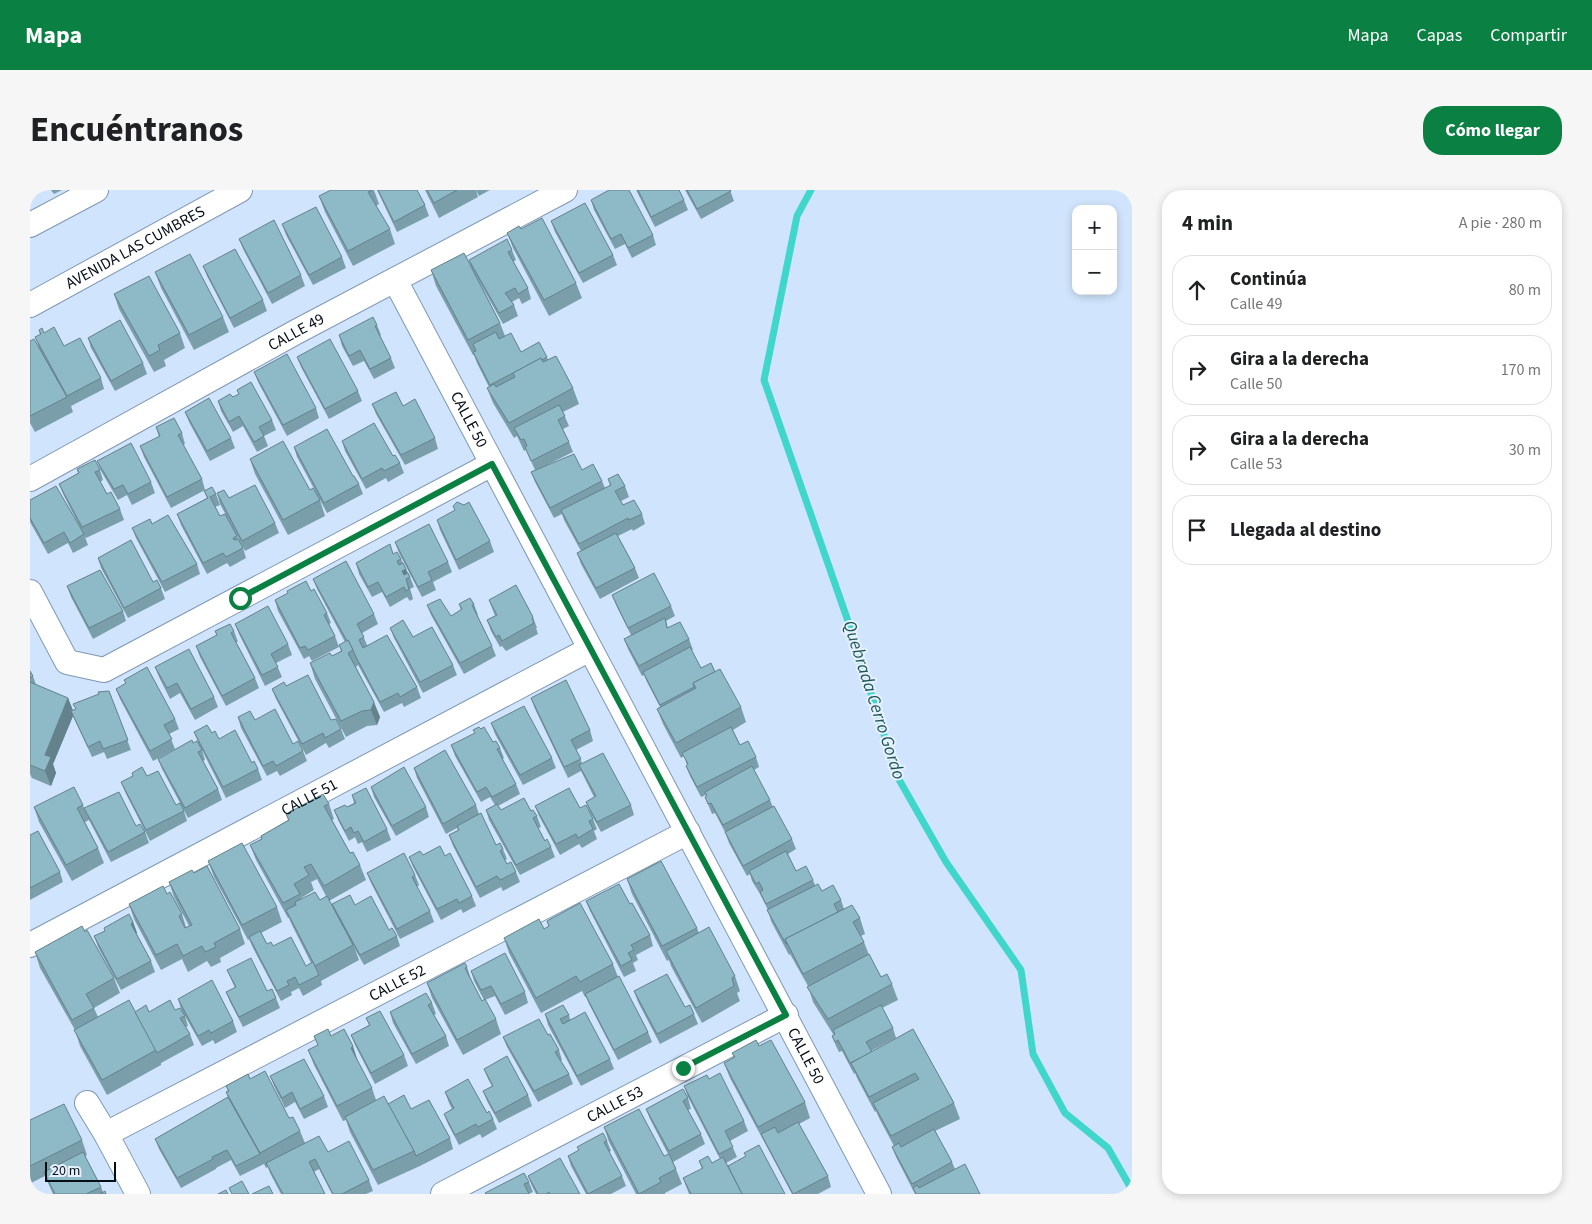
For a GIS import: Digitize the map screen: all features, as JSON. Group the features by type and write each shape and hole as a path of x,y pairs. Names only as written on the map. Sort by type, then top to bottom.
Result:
{"street":[{"path":"30,225 96,190"},
{"name":"AVENIDA LAS CUMBRES","path":"30,305 240,190"},
{"name":"CALLE 49","path":"30,479 395,280 565,190"},
{"name":"CALLE 50","path":"395,280 786,1015 879,1194"},
{"path":"30,592 67,662 104,670 492,464"},
{"name":"CALLE 51","path":"30,945 590,648"},
{"name":"CALLE 52","path":"106,1134 688,832"},
{"name":"CALLE 53","path":"443,1194 786,1015"},
{"path":"87,1103 138,1194"}],"building":[{"path":"331,190 372,190 368,192 390,229 348,251 319,196"},
{"path":"378,190 417,190 425,205 394,222"},
{"path":"427,190 457,190 434,203"},
{"path":"609,190 629,190 653,235 628,248 621,234 611,239 591,200"},
{"path":"638,190 679,190 684,200 651,217"},
{"path":"687,190 730,190 731,191 697,209"},
{"path":"585,203 613,255 579,273 551,221"},
{"path":"316,207 342,257 309,275 282,224"},
{"path":"542,218 576,283 544,300 507,233 519,226 521,229"},
{"path":"274,220 301,275 268,293 239,239"},
{"path":"507,239 512,250 508,252 528,288 518,294 515,288 505,293 514,305 499,313 469,260"},
{"path":"235,249 263,300 230,318 203,266"},
{"path":"464,253 500,323 468,340 431,270"},
{"path":"190,254 223,317 189,335 155,272"},
{"path":"149,276 180,333 158,345 160,350 149,356 114,294"},
{"path":"373,317 377,325 375,326 391,358 370,369 360,350 349,356 339,335"},
{"path":"120,320 143,363 111,381 88,338"},
{"path":"54,327 64,346 80,338 101,378 67,396 35,337 41,334 39,330 42,328 44,333"},
{"path":"496,332 499,339 511,333 521,352 539,342 547,357 542,360 541,358 490,385 473,352 476,351 473,344"},
{"path":"34,339 67,397 30,416 30,341"},
{"path":"330,339 358,391 325,409 297,357"},
{"path":"287,354 316,408 283,425 254,372"},
{"path":"556,356 573,388 509,423 487,388 494,384 496,387 515,377 513,373 541,358 543,362"},
{"path":"251,382 272,420 259,427 264,436 254,442 239,416 229,422 218,401 230,394 233,397 239,394 237,390"},
{"path":"396,392 403,406 415,399 435,438 401,455 372,404"},
{"path":"209,398 231,438 207,451 185,412"},
{"path":"559,405 565,416 558,420 569,442 531,461 524,439 521,440 514,428"},
{"path":"174,418 182,433 178,435 202,479 167,497 140,446 160,436 156,427"},
{"path":"374,423 393,456 395,455 400,463 384,471 382,468 362,479 342,441"},
{"path":"327,429 359,484 324,503 294,447"},
{"path":"283,441 310,490 313,488 320,500 283,520 250,459"},
{"path":"131,443 151,482 128,494 123,485 114,489 97,461"},
{"path":"574,454 582,470 593,464 602,481 550,508 531,472"},
{"path":"95,460 100,470 95,472 107,494 111,492 120,509 82,527 59,484 79,473 77,469"},
{"path":"618,474 625,486 615,491 623,505 634,500 642,514 629,520 628,518 579,544 561,510 611,485 608,479"},
{"path":"255,485 275,523 242,541 217,493 224,490 229,498"},
{"path":"56,486 84,534 70,543 64,532 44,543 30,518 30,500"},
{"path":"212,487 216,494 210,497 220,516 225,514 237,536 233,538 234,540 238,539 243,548 226,557 223,553 203,563 177,514 208,498 204,491"},
{"path":"457,502 464,505 469,502 490,541 456,560 437,520 455,510 453,506"},
{"path":"168,515 197,564 162,582 132,528 150,519 152,524"},
{"path":"429,524 448,562 428,572 432,580 418,587 395,542"},
{"path":"616,533 635,568 596,588 577,553"},
{"path":"131,540 153,582 157,580 161,588 124,608 98,558"},
{"path":"390,544 393,554 397,552 401,559 397,561 399,565 403,563 406,569 402,571 404,575 408,573 410,577 406,579 409,589 406,591 404,587 386,597 378,582 368,587 356,563"},
{"path":"346,561 374,614 357,624 364,637 359,640 363,648 387,635 417,687 400,697 398,693 380,702 348,640 313,579"},
{"path":"100,570 123,611 89,628 67,586"},
{"path":"654,573 671,606 628,628 612,595"},
{"path":"306,581 311,591 314,589 327,613 324,615 335,636 308,650 305,646 300,648 275,600"},
{"path":"516,585 533,617 534,623 502,641 499,635 496,637 487,620 497,615 489,600"},
{"path":"470,598 492,646 460,663 427,605 440,599 451,616 462,609 459,604"},
{"path":"268,606 288,644 271,654 278,667 262,675 235,624"},
{"path":"665,618 667,628 680,622 689,639 639,666 624,639"},
{"path":"403,620 413,637 432,627 453,665 420,682 390,628"},
{"path":"230,624 234,631 231,633 255,678 222,696 196,646 217,635 215,631"},
{"path":"348,640 353,650 348,653 374,702 371,710 362,711 341,721 310,663 330,653 332,656 342,651 339,645"},
{"path":"690,647 701,668 711,663 715,672 693,683 694,687 660,705 643,672"},
{"path":"189,649 214,697 191,709 177,683 167,688 155,667"},
{"path":"147,667 175,719 164,725 172,739 150,751 116,689 126,683 124,680"},
{"path":"720,669 741,707 676,743 657,709 696,688 693,683"},
{"path":"308,675 331,720 336,719 341,729 325,738 323,733 302,744 272,689 284,682 286,686"},
{"path":"566,680 590,730 571,740 581,759 564,767 531,698"},
{"path":"30,682 68,698 45,755 51,757 45,771 30,765"},
{"path":"109,691 128,740 103,749 100,741 88,747 71,711 76,709 73,704 99,694 98,692"},
{"path":"524,706 552,758 520,775 491,723"},
{"path":"275,709 293,744 298,741 303,751 276,766 273,761 263,766 238,717 250,711 255,720"},
{"path":"207,725 212,733 215,731 219,739 235,730 252,763 254,761 258,769 223,787 194,732"},
{"path":"479,727 481,729 484,727 493,742 496,741 500,748 497,749 516,784 492,797 486,787 477,792 451,745 475,733 473,730"},
{"path":"731,727 740,745 748,741 756,757 697,787 686,766 688,764 682,753"},
{"path":"192,740 193,743 197,741 202,750 198,752 218,789 185,808 158,759"},
{"path":"445,750 476,805 443,824 414,768"},
{"path":"603,753 631,805 597,822 586,802 596,796 579,765"},
{"path":"752,766 770,800 723,825 711,803 708,804 705,792"},
{"path":"142,767 147,776 158,771 176,805 180,803 184,811 146,830 121,782 133,776 132,773"},
{"path":"404,767 426,807 392,826 371,787"},
{"path":"74,787 83,805 77,808 98,848 66,865 34,807"},
{"path":"366,788 387,829 364,842 358,831 354,833 351,827 345,831 334,810 356,803 352,795"},
{"path":"569,788 580,808 586,805 593,819 589,821 593,829 578,838 576,834 556,844 535,806"},
{"path":"119,792 136,826 140,824 145,832 108,852 84,808"},
{"path":"323,794 329,804 324,806 350,853 353,852 360,865 324,886 311,864 304,867 309,875 294,884 300,894 283,903 250,845 262,839 261,836 289,820 286,814"},
{"path":"524,798 531,811 533,810 537,816 533,818 545,841 547,839 551,847 516,865 486,810 497,804 501,810"},
{"path":"774,806 792,839 743,866 725,832"},
{"path":"481,813 496,845 500,843 503,849 500,851 507,864 511,862 516,872 500,880 497,876 476,887 449,835 459,830 457,826"},
{"path":"38,831 60,872 30,888 30,835"},
{"path":"242,843 277,907 242,925 208,861"},
{"path":"440,846 445,856 450,853 472,896 459,903 457,899 437,909 409,857 420,851 423,855"},
{"path":"786,851 796,871 806,866 813,880 766,904 760,892 763,890 759,882 756,884 749,871"},
{"path":"404,853 415,875 412,877 430,911 397,929 367,873"},
{"path":"661,861 697,928 662,946 627,879"},
{"path":"207,866 240,929 214,943 216,947 205,952 202,946 183,956 177,944 156,955 129,904 163,886 167,894 170,892 182,914 179,916 185,928 192,925 169,882 192,870 194,873"},
{"path":"619,884 650,935 631,945 634,950 628,953 632,960 621,966 586,901"},
{"path":"818,884 822,891 833,885 841,900 834,904 838,912 785,939 786,944 767,910"},
{"path":"315,892 320,900 327,896 353,945 315,966 286,910 296,905 295,902"},
{"path":"350,895 355,905 371,896 389,930 392,928 397,936 360,955 332,904"},
{"path":"580,903 613,964 580,982 576,976 536,998 504,938 539,919 544,929 549,926 547,921"},
{"path":"852,905 860,918 853,922 864,942 803,974 785,939"},
{"path":"129,914 133,922 131,924 151,961 117,979 94,936 105,931 104,928"},
{"path":"82,926 85,932 87,930 114,978 86,994 94,1008 72,1020 35,952"},
{"path":"709,927 735,976 732,978 734,986 696,1008 666,951"},
{"path":"260,931 267,944 271,942 273,946 291,937 306,966 313,962 319,975 299,985 295,977 287,981 289,985 277,991 249,937"},
{"path":"505,953 525,992 501,1004 491,986 481,990 471,971"},
{"path":"869,954 881,977 887,974 892,984 828,1019 807,987"},
{"path":"251,958 267,991 272,989 276,998 239,1017 226,992 236,987 227,970"},
{"path":"465,963 467,967 465,968 482,1001 485,999 496,1019 457,1040 427,983"},
{"path":"667,974 685,1007 690,1005 694,1014 657,1034 634,991"},
{"path":"619,976 648,1032 614,1050 585,994"},
{"path":"212,980 233,1021 211,1033 209,1030 198,1036 178,999"},
{"path":"426,993 432,1003 428,1005 446,1036 412,1054 390,1012"},
{"path":"129,1000 156,1050 102,1080 74,1030"},
{"path":"170,1000 175,1010 180,1008 185,1016 180,1018 190,1034 157,1053 135,1012 146,1005 149,1012"},
{"path":"563,1005 569,1015 560,1019 563,1024 585,1012 610,1059 577,1076 545,1014"},
{"path":"881,1005 893,1028 866,1042 872,1052 850,1063 838,1040 835,1042 832,1036 835,1034 833,1030"},
{"path":"380,1011 404,1055 371,1073 351,1035 370,1025 366,1018"},
{"path":"539,1019 559,1050 555,1052 569,1074 534,1091 503,1037"},
{"path":"328,1029 331,1036 344,1029 353,1046 351,1048 372,1088 337,1106 308,1050 318,1045 314,1036"},
{"path":"913,1029 954,1103 891,1136 873,1103 919,1079 915,1073 869,1097 851,1063"},
{"path":"756,1040 759,1046 771,1040 805,1102 758,1127 724,1063 735,1057 732,1053"},
{"path":"507,1056 528,1095 495,1113 483,1091 493,1086 484,1069"},
{"path":"304,1059 324,1096 300,1109 292,1092 282,1098 270,1076"},
{"path":"265,1071 289,1118 293,1117 300,1131 260,1153 226,1092 229,1091 226,1086 248,1074 250,1079"},
{"path":"720,1073 744,1121 725,1131 733,1147 719,1154 684,1086 707,1075 709,1079"},
{"path":"468,1079 487,1113 489,1111 493,1119 478,1127 476,1124 455,1135 444,1114 454,1108 445,1092"},
{"path":"683,1089 688,1098 683,1101 701,1134 669,1151 646,1109"},
{"path":"404,1095 411,1109 429,1100 450,1138 416,1156 388,1104"},
{"path":"384,1096 414,1151 373,1170 345,1117"},
{"path":"228,1097 260,1154 236,1166 227,1150 177,1178 155,1139"},
{"path":"64,1104 82,1140 30,1166 30,1120"},
{"path":"639,1109 664,1156 669,1154 676,1169 659,1178 661,1182 639,1194 604,1127"},
{"path":"798,1122 828,1176 793,1194 761,1134 775,1127 778,1133"},
{"path":"934,1129 952,1162 912,1184 892,1147 899,1143 901,1147"},
{"path":"603,1133 607,1141 604,1142 622,1176 588,1194 568,1156 579,1150 577,1147"},
{"path":"319,1136 328,1152 349,1141 369,1180 342,1194 333,1194 315,1159 309,1162 325,1194 283,1194 266,1163"},
{"path":"759,1145 785,1194 742,1194 728,1166 746,1156 744,1153"},
{"path":"83,1152 101,1187 86,1194 55,1194 44,1172"},
{"path":"708,1156 712,1163 723,1157 742,1194 691,1194 683,1178 703,1168 699,1161"},
{"path":"560,1158 580,1194 550,1194 549,1192 538,1194 528,1176"},
{"path":"965,1164 980,1194 916,1194 913,1188 917,1185 919,1188"},
{"path":"524,1173 529,1182 524,1184 529,1194 485,1193"},
{"path":"242,1181 249,1194 232,1194 229,1188"},
{"path":"269,1186 273,1194 252,1194"},
{"path":"226,1190 228,1194 218,1194"}],"waterway":[{"name":"Quebrada Cerro Gordo","path":"811,190 797,216 764,380 849,624 897,776 946,862 1021,970 1033,1054 1065,1113 1108,1148 1132,1190"}],"route":[{"path":"240,598 492,464 786,1015 683,1068"}]}
